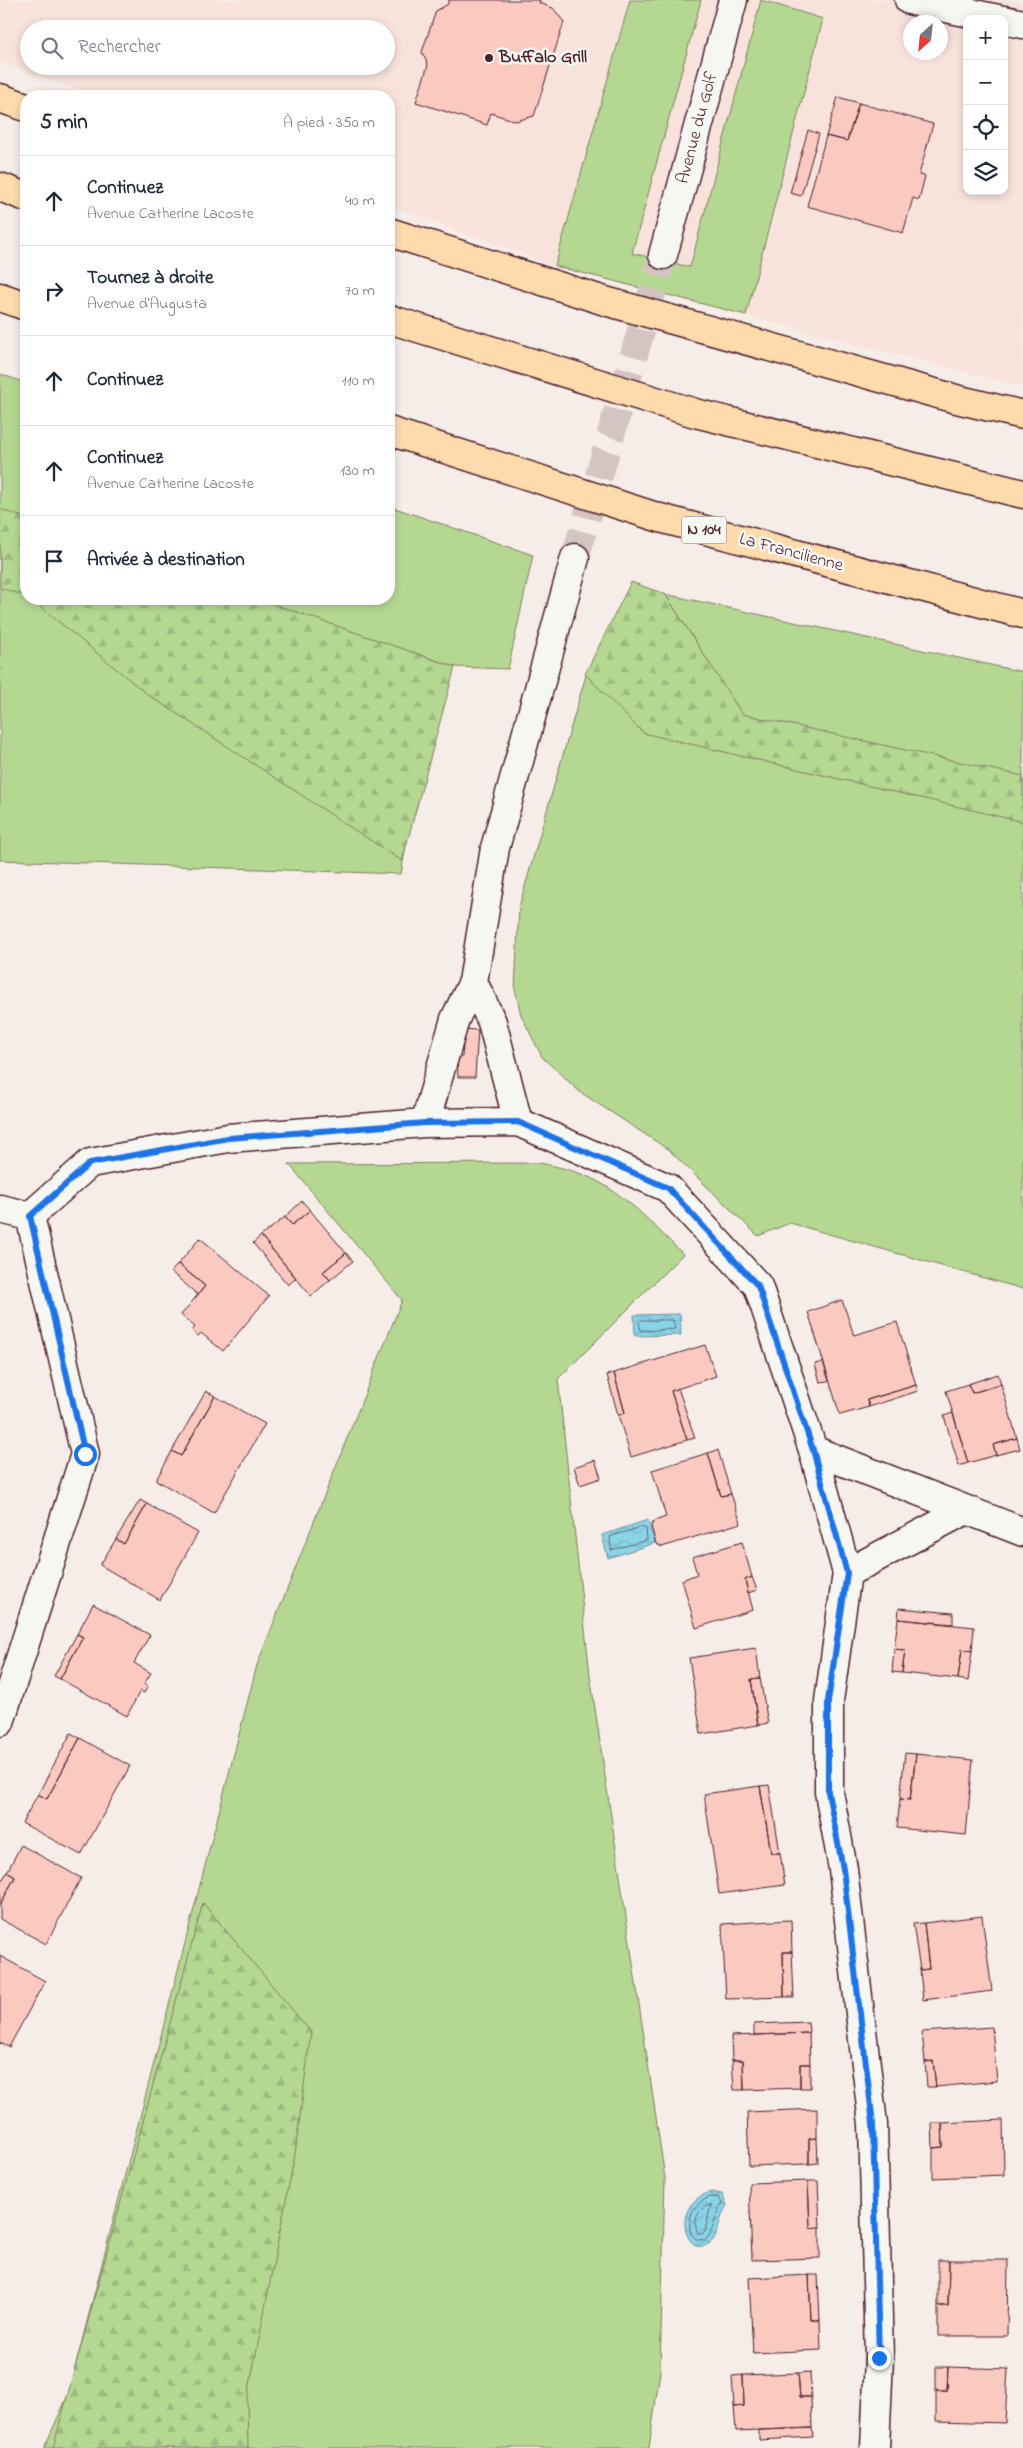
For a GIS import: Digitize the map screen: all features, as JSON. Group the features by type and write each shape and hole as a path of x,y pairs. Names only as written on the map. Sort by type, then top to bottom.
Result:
{"highway":[{"path":"0,98 20,106"},
{"path":"0,187 20,195"},
{"path":"395,234 614,304 956,399 1023,415"},
{"path":"0,297 20,304"},
{"path":"395,321 695,412 1023,494"},
{"name":"La Francilienne","path":"395,433 660,518 1023,614"}],"street":[{"name":"Avenue du Golf","path":"663,255 733,0"},
{"path":"908,0 979,15"},
{"path":"1008,21 1023,24"},
{"path":"425,1123 455,1019 473,982 495,848 575,558"},
{"path":"473,982 492,1022 518,1122"},
{"path":"30,1216 90,1163 228,1138 425,1123 518,1122 668,1188 758,1286 813,1450 847,1573 828,1701 828,1792 843,1869 873,2124 879,2358 875,2448"},
{"path":"0,1209 30,1216"},
{"path":"0,1722 85,1454 30,1216"},
{"path":"813,1450 964,1511 1023,1532"},
{"path":"847,1573 964,1511"}],"shaded area":[{"path":"0,0 1010,0 1023,3 1023,387 555,266 395,207 395,90 78,90 36,75 395,75 395,20 20,20 20,69 0,62"}],"green space":[{"path":"630,0 701,0 632,253 690,267 761,0 823,19 746,315 555,266"},
{"path":"0,374 20,381 20,605 395,605 395,508 533,555 508,669 455,667 412,652 409,828 401,874 0,860"},
{"path":"0,509 20,516 20,594 0,588"},
{"path":"631,582 665,594 742,714 1023,776 1023,822 643,733 585,674"},
{"path":"665,594 1023,672 1023,1289 790,1223 758,1236 669,1150 580,1092 542,1057 521,1015 515,989 519,907 586,675 741,713"},
{"path":"38,605 276,605 455,667 402,861 147,694"},
{"path":"540,1163 582,1174 607,1187 631,1204 683,1254 558,1379 590,1675 665,2178 660,2372 649,2448 44,2448 68,2395 257,1665 402,1300 289,1164"},
{"path":"203,1903 311,2032 295,2154 247,2400 248,2448 53,2448"}],"water":[{"path":"680,1314 681,1335 635,1336 634,1315"},
{"path":"648,1520 655,1543 608,1558 602,1535"},
{"path":"711,2192 722,2194 727,2205 713,2240 704,2246 696,2245 690,2240 686,2231 685,2220 689,2209 697,2199"}],"building":[{"name":"Buffalo Grill","path":"449,0 540,0 539,3 553,8 564,22 534,116 516,121 491,113 487,125 416,102 428,65 422,52 436,11 448,4"},
{"path":"838,97 859,103 847,141 826,136"},
{"path":"859,103 933,124 919,175 925,176 919,200 913,198 903,233 807,206 826,136 847,141"},
{"path":"808,130 819,134 801,196 790,193"},
{"path":"460,1029 478,1030 475,1077 458,1077 457,1057 462,1057 463,1045 456,1043"},
{"path":"302,1201 310,1210 292,1225 285,1217"},
{"path":"310,1210 346,1253 323,1272 330,1280 311,1296 261,1236 285,1217 292,1225"},
{"path":"261,1236 296,1278 288,1285 253,1243"},
{"path":"200,1238 269,1296 223,1351 201,1333 198,1336 192,1331 195,1327 181,1315 205,1286 178,1264"},
{"path":"346,1253 353,1261 330,1280 323,1272"},
{"path":"178,1264 205,1286 198,1295 171,1272"},
{"path":"842,1300 854,1335 897,1322 916,1385 867,1400 869,1407 840,1415 808,1312"},
{"path":"705,1345 716,1376 671,1391 687,1440 631,1457 618,1415 625,1413 614,1373"},
{"path":"823,1362 829,1381 820,1382 815,1364"},
{"path":"614,1373 625,1413 618,1415 607,1375"},
{"path":"998,1374 1001,1384 972,1393 968,1384"},
{"path":"968,1384 972,1393 1001,1384 1017,1438 993,1445 996,1455 968,1463 946,1391"},
{"path":"916,1385 918,1391 869,1407 867,1400"},
{"path":"678,1388 695,1438 687,1440 671,1391"},
{"path":"206,1391 215,1396 181,1456 172,1451"},
{"path":"215,1396 265,1424 214,1513 156,1480 172,1451 181,1456"},
{"path":"953,1413 968,1463 959,1466 944,1416"},
{"path":"1017,1438 1020,1449 996,1455 993,1445"},
{"path":"718,1450 731,1494 721,1496 708,1453"},
{"path":"708,1453 721,1496 731,1494 741,1523 662,1547 656,1544 651,1526 654,1521 666,1517 652,1470"},
{"path":"595,1460 601,1478 580,1485 574,1467"},
{"path":"140,1500 147,1504 124,1544 116,1539"},
{"path":"147,1504 198,1533 160,1600 100,1565 116,1539 124,1544"},
{"path":"742,1542 752,1577 745,1580 753,1610 696,1628 682,1580 697,1574 692,1557"},
{"path":"752,1577 757,1590 748,1593 745,1580"},
{"path":"93,1604 150,1635 134,1663 151,1673 144,1684 148,1686 144,1693 140,1691 127,1716 60,1679 83,1637 77,1634"},
{"path":"899,1608 953,1613 953,1624 898,1619"},
{"path":"898,1619 974,1627 972,1651 962,1649 958,1679 902,1673 905,1650 894,1649"},
{"path":"77,1634 83,1637 60,1679 54,1676"},
{"path":"756,1648 760,1678 751,1679 758,1725 701,1734 689,1658"},
{"path":"894,1649 905,1650 902,1673 892,1672"},
{"path":"962,1649 972,1651 968,1681 958,1679"},
{"path":"760,1678 768,1723 758,1725 751,1679"},
{"path":"71,1733 80,1738 47,1799 38,1794"},
{"path":"80,1738 130,1766 81,1855 22,1823 38,1794 47,1799"},
{"path":"905,1753 916,1754 910,1800 900,1799"},
{"path":"916,1754 973,1760 966,1835 897,1828 900,1799 910,1800"},
{"path":"769,1785 780,1853 771,1853 760,1786"},
{"path":"760,1786 771,1853 780,1853 785,1885 719,1894 704,1794"},
{"path":"21,1845 81,1878 46,1944 0,1919 0,1905 15,1877 7,1872"},
{"path":"7,1872 15,1877 0,1905 0,1884"},
{"path":"982,1916 992,1991 923,2000 920,1970 929,1969 924,1923"},
{"path":"791,1920 792,1952 783,1952 784,1997 726,1999 722,1924"},
{"path":"924,1923 929,1969 920,1970 913,1924"},
{"path":"783,1952 792,1952 794,1997 784,1997"},
{"path":"0,1956 45,1981 9,2047 0,2043"},
{"path":"808,2022 809,2033 754,2035 754,2024"},
{"path":"992,2027 997,2081 936,2087 933,2061 925,2062 922,2032"},
{"path":"809,2033 810,2064 800,2064 800,2088 744,2090 743,2060 732,2060 731,2036"},
{"path":"732,2060 743,2060 744,2090 734,2090"},
{"path":"933,2061 936,2087 927,2087 925,2062"},
{"path":"800,2064 810,2064 810,2088 800,2088"},
{"path":"817,2109 817,2138 809,2139 809,2164 749,2166 747,2112"},
{"path":"1003,2120 1004,2175 933,2178 933,2148 943,2147 942,2123"},
{"path":"932,2123 942,2123 943,2147 933,2148"},
{"path":"817,2138 818,2163 809,2164 809,2139"},
{"path":"808,2181 810,2228 820,2227 820,2258 752,2260 749,2183"},
{"path":"808,2181 818,2181 820,2227 810,2228"},
{"path":"938,2260 949,2260 948,2306 938,2306"},
{"path":"949,2260 1008,2260 1007,2336 938,2336 938,2306 948,2306"},
{"path":"809,2275 818,2275 820,2320 811,2320"},
{"path":"809,2275 811,2320 820,2320 821,2350 753,2353 749,2278"},
{"path":"936,2367 948,2367 947,2391 936,2391"},
{"path":"948,2367 1008,2369 1005,2423 936,2421 936,2391 947,2391"},
{"path":"810,2372 811,2397 800,2397 798,2373"},
{"path":"798,2373 800,2397 811,2397 812,2428 736,2431 734,2407 744,2406 743,2375"},
{"path":"743,2375 744,2406 734,2407 732,2376"},
{"path":"812,2428 813,2437 759,2440 759,2430"}],"tunnel":[{"path":"575,558 663,255"}],"place":[{"name":"Buffalo Grill","path":"489,58"}],"route":[{"path":"85,1454 30,1216 90,1163 228,1138 425,1123 518,1122 668,1188 758,1286 813,1450 847,1573 828,1701 828,1792 843,1869 873,2124 879,2358"}]}
